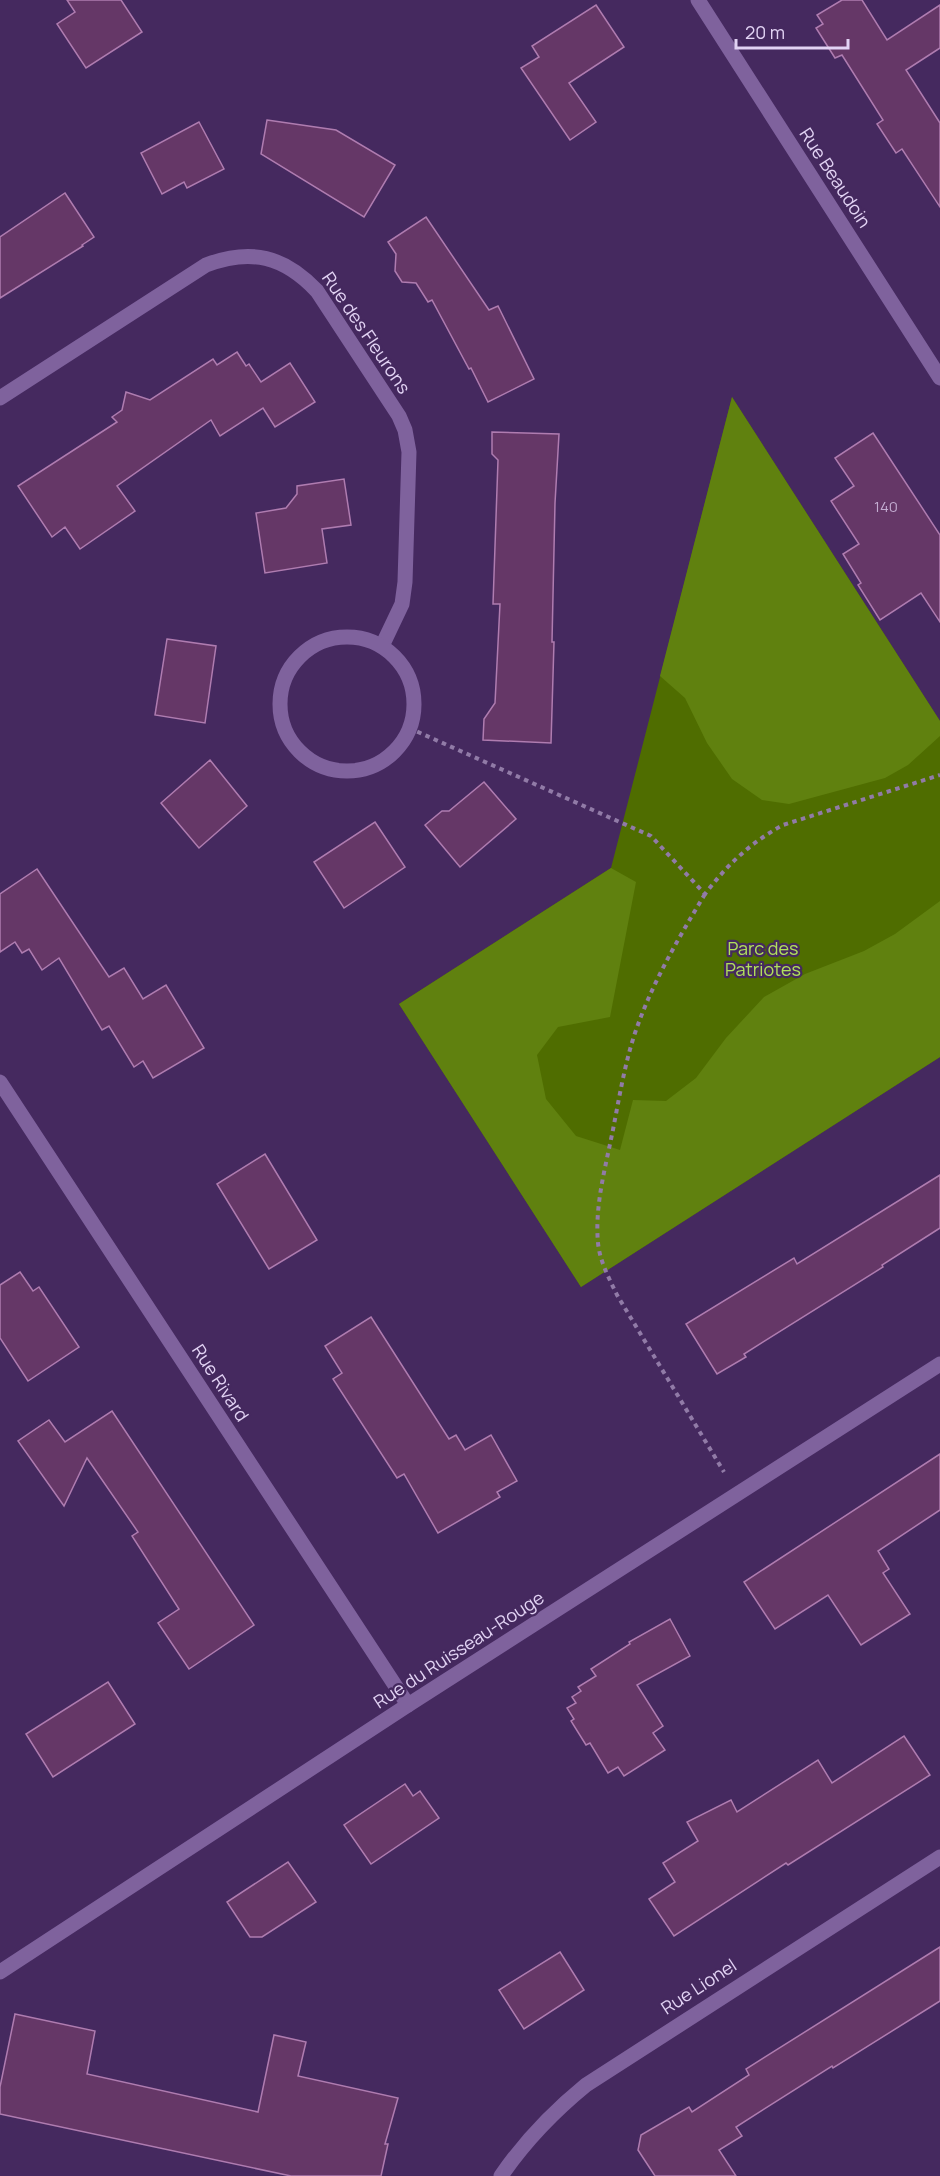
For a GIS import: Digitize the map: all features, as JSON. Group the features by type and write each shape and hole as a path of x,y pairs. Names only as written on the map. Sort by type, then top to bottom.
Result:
{"street":[{"name":"Rue Beaudoin","path":"698,0 940,378"},
{"name":"Rue des Fleurons","path":"0,398 206,265 231,257 257,256 291,268 317,291 399,416 405,430 409,452 405,582 402,604 382,646"},
{"path":"339,637 362,638 382,646 399,661 410,680 415,702 409,728 402,744 386,759 366,769 344,771 322,766 304,755 289,738 281,717 280,695 287,674 300,656 318,643 339,637"},
{"name":"Rue Rivard","path":"0,1082 408,1705"},
{"name":"Rue du Ruisseau-Rouge","path":"0,1972 408,1705 940,1364"},
{"name":"Rue Lionel","path":"501,2176 530,2138 560,2107 586,2085 940,1857"}],"path":[{"path":"409,728 651,836 705,894"},
{"path":"738,1495 617,1295 605,1270 597,1221 601,1189 625,1070 635,1033 669,954 705,894 737,857 765,835 783,825 940,775"}],"green space":[{"name":"Parc des Patriotes","path":"732,397 940,721 940,1057 581,1287 399,1004 611,868"},
{"path":"732,397 940,721 940,736 908,765 885,778 789,804 762,800 732,779 707,743 685,698 660,676"},
{"path":"611,868 636,882 610,1017 558,1027 537,1055 546,1099 576,1136 620,1150 633,1100 666,1101 696,1078 726,1038 764,997 805,974 864,951 895,934 940,901 940,1057 581,1287 399,1004"}],"building":[{"path":"67,0 121,0 142,32 86,68 57,24 75,12"},
{"path":"842,0 862,0 887,40 940,5 940,48 906,70 940,123 940,207 902,149 896,153 877,124 883,120 842,55 835,58 816,28 823,24 817,15"},
{"path":"596,5 624,47 569,83 596,122 570,140 521,68 539,57 532,46"},
{"path":"267,120 336,130 395,165 364,217 261,154"},
{"path":"199,122 224,169 187,188 184,182 162,194 141,153"},
{"path":"65,193 94,237 0,298 0,237"},
{"path":"426,217 489,310 498,306 534,379 488,402 432,300 428,302 416,283 402,282 395,271 396,254 388,242"},
{"path":"237,352 246,366 249,364 261,382 290,363 315,402 275,427 263,408 220,436 211,420 117,486 135,511 80,549 65,527 52,537 18,486 117,422 112,417 122,410 126,392 150,400 213,359 217,365"},
{"path":"492,432 559,434 555,503 551,743 483,740 484,719 495,703 500,604 493,604 498,460 492,454"},
{"path":"873,433 940,535 940,622 921,593 880,620 858,585 861,583 843,554 859,544 831,501 854,486 835,458"},
{"path":"344,479 351,525 322,529 327,563 265,573 256,513 286,508 297,494 297,486"},
{"path":"167,639 216,646 205,723 155,715"},
{"path":"210,760 247,806 199,848 161,803"},
{"path":"484,782 516,819 460,867 425,825 442,811 449,811"},
{"path":"375,822 405,867 344,908 314,862"},
{"path":"37,869 109,977 124,968 143,999 166,985 204,1048 153,1078 143,1061 134,1067 109,1026 102,1030 59,958 42,970 29,949 22,953 15,942 0,952 0,894"},
{"path":"265,1154 317,1240 269,1269 217,1184"},
{"path":"940,1175 940,1228 882,1265 883,1267 744,1354 746,1357 717,1374 686,1324 794,1258 797,1264"},
{"path":"20,1272 33,1291 39,1287 79,1347 28,1381 0,1338 0,1285"},
{"path":"371,1317 449,1439 456,1435 465,1450 491,1435 517,1481 497,1492 500,1497 438,1533 404,1474 397,1478 333,1379 342,1373 325,1346"},
{"path":"112,1411 254,1625 189,1669 158,1623 179,1609 132,1536 138,1532 87,1458 64,1506 18,1441 49,1420 65,1442"},
{"path":"940,1454 940,1510 878,1551 889,1569 883,1573 910,1614 861,1645 828,1595 775,1629 744,1582"},
{"path":"670,1619 690,1656 637,1685 663,1726 653,1733 665,1750 624,1776 618,1767 608,1773 590,1743 586,1745 571,1721 574,1719 567,1708 576,1703 572,1697 581,1691 578,1687 596,1676 591,1669 630,1644 629,1642"},
{"path":"108,1682 135,1724 53,1777 26,1734"},
{"path":"904,1736 930,1775 788,1865 786,1863 674,1936 649,1899 675,1882 663,1863 698,1841 687,1822 731,1800 737,1812 818,1760 832,1783"},
{"path":"405,1784 413,1796 420,1791 439,1818 371,1864 344,1825"},
{"path":"288,1862 316,1902 262,1937 250,1937 227,1902"},
{"path":"940,1947 940,2001 736,2127 742,2136 719,2150 736,2176 655,2176 638,2150 641,2135 689,2107 692,2112 749,2075 746,2069"},
{"path":"560,1952 584,1990 524,2029 499,1990"},
{"path":"15,2014 95,2031 87,2074 258,2112 274,2035 306,2042 298,2076 398,2098 385,2144 388,2144 381,2176 291,2176 0,2114 0,2087"}]}
